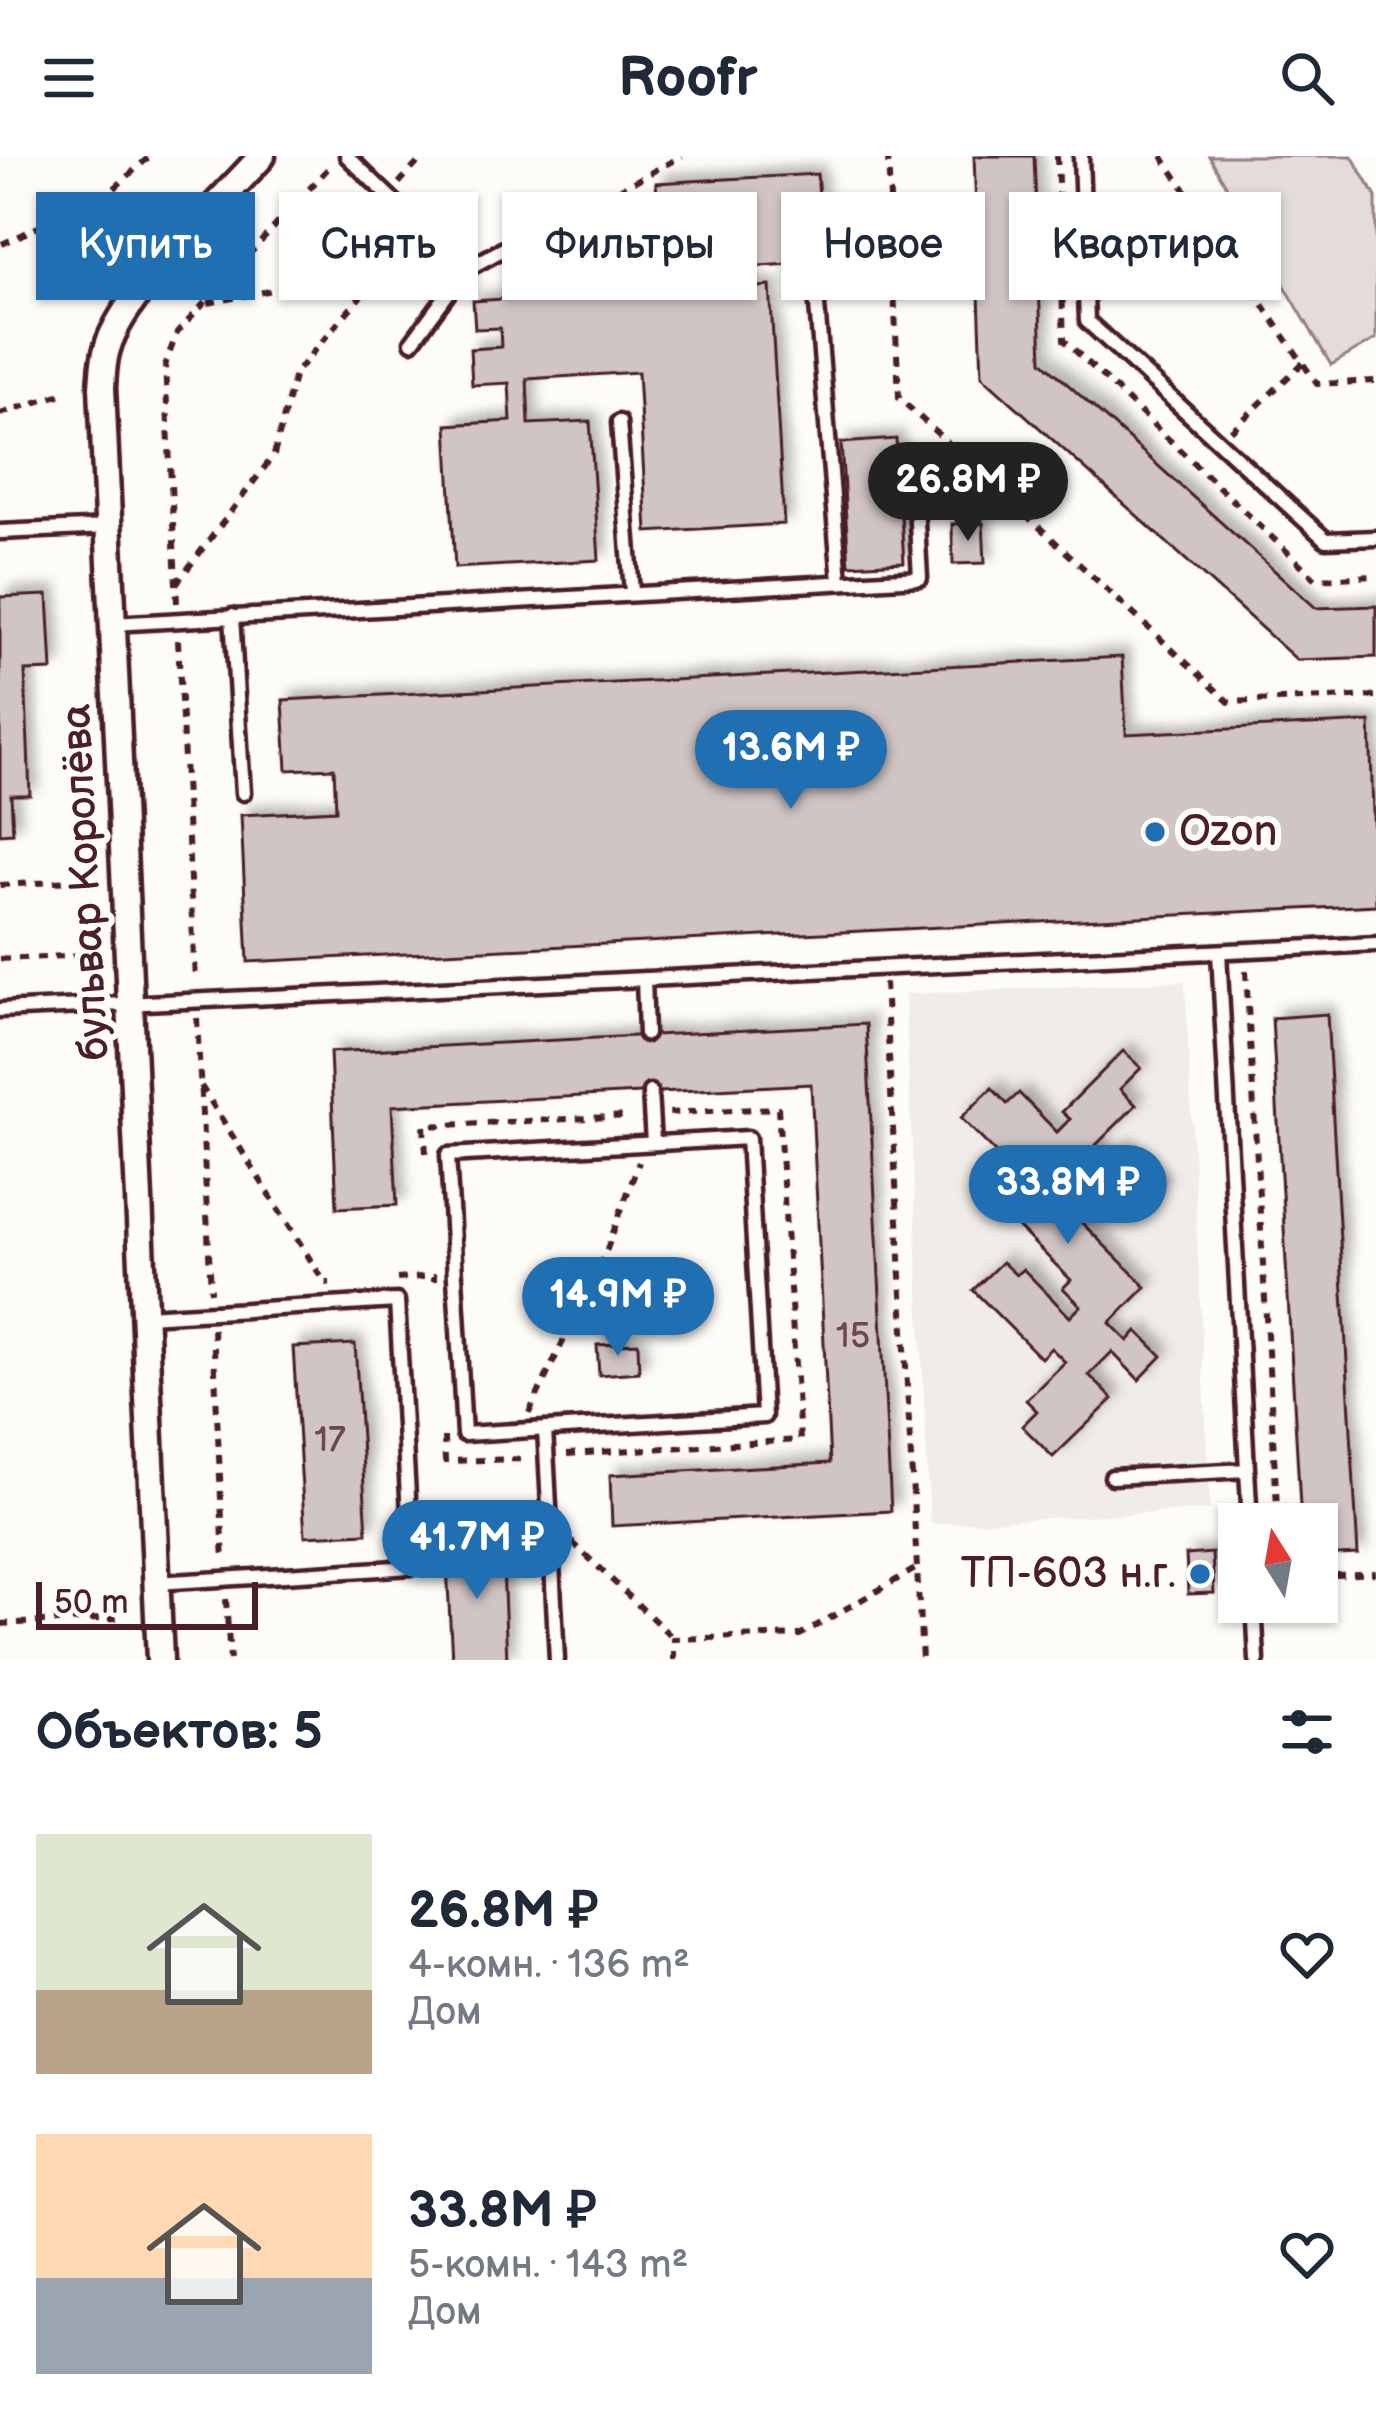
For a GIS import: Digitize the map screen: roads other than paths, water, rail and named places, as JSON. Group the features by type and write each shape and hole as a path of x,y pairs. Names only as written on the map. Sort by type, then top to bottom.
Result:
{"street":[{"name":"бульвар Королёва","path":"160,1660 102,387 106,350 137,295 262,156"}],"lane":[{"path":"343,156 385,192"},
{"path":"1081,156 1087,321 1326,540 1376,538"},
{"path":"412,342 442,300"},
{"path":"817,300 840,581"},
{"path":"619,422 632,593"},
{"path":"113,624 920,578 916,504"},
{"path":"0,532 108,527"},
{"path":"232,616 243,793"},
{"path":"0,1010 1376,944"},
{"path":"1219,952 1249,1503"},
{"path":"644,979 646,1034"},
{"path":"650,1091 653,1144"},
{"path":"748,1138 764,1416 464,1434 448,1155 653,1144 748,1138"},
{"path":"144,1316 397,1300 412,1567 157,1583"},
{"path":"545,1429 557,1660"},
{"path":"1112,1477 1247,1469"},
{"path":"1255,1623 1257,1660"}],"place":[{"name":"Ozon","path":"1155,832"},
{"name":"ТП-603 н.г.","path":"1200,1574"}]}
